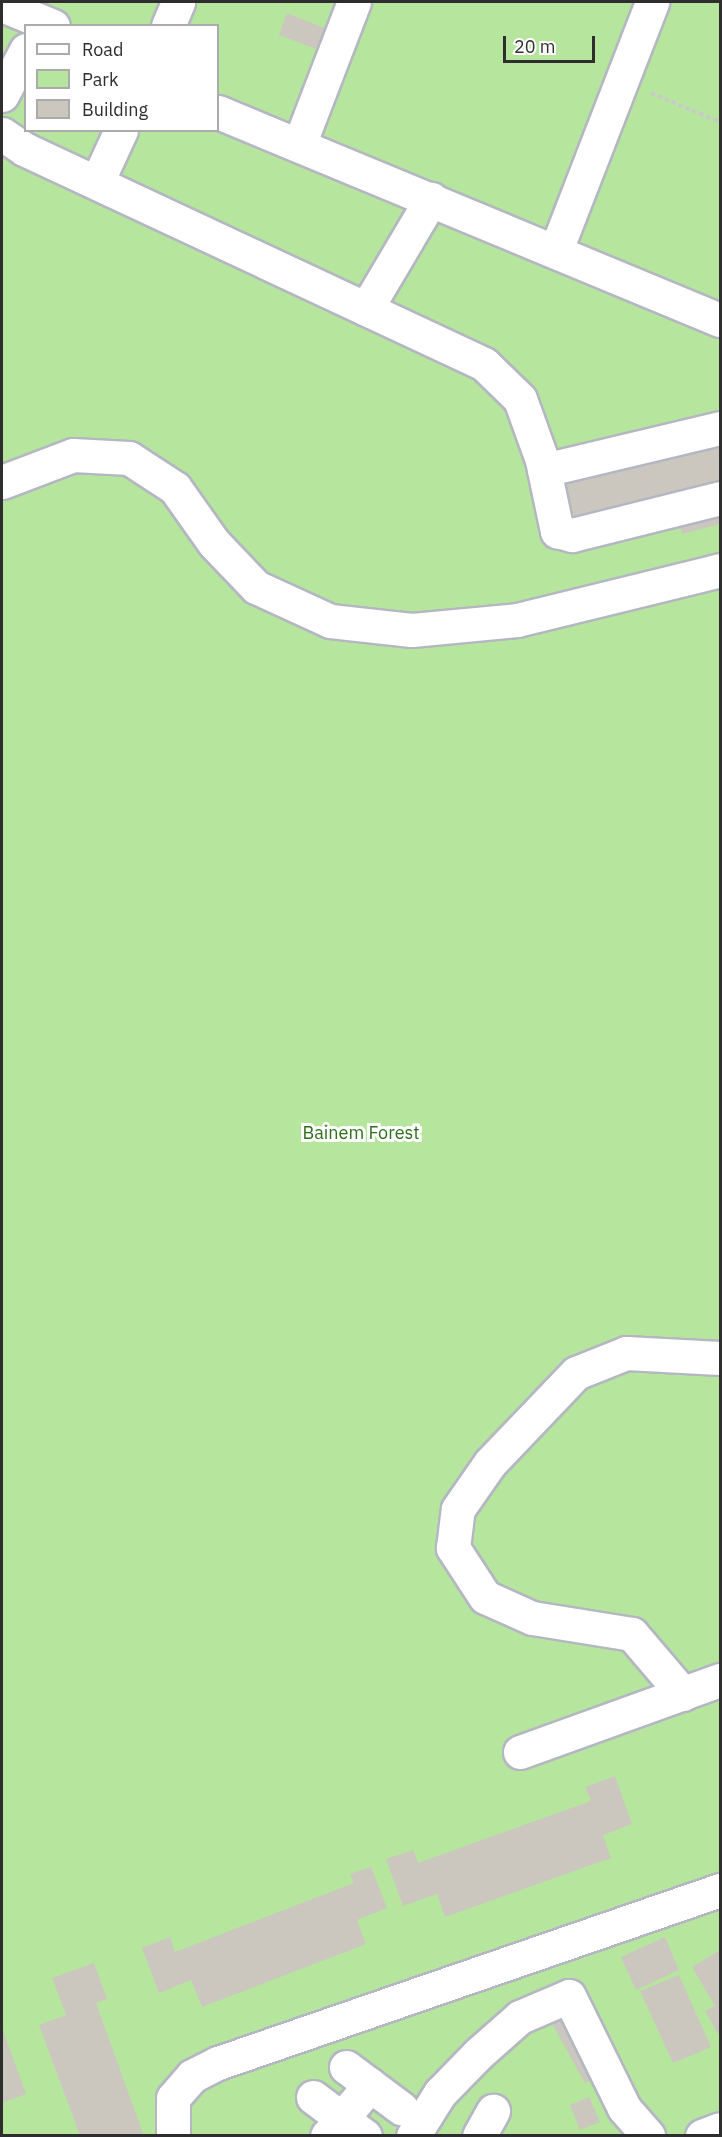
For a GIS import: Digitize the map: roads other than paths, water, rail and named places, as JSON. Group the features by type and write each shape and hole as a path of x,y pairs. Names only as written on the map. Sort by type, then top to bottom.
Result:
{"street":[{"path":"169,24 178,2"},
{"path":"299,145 354,2"},
{"path":"556,250 652,2"},
{"path":"2,5 46,18"},
{"path":"2,95 24,54"},
{"path":"219,112 556,250 720,320"},
{"path":"96,182 120,132"},
{"path":"2,134 96,182 483,364 520,399 544,470 557,531 572,535 720,498"},
{"path":"366,309 430,199"},
{"path":"544,470 720,428"},
{"path":"2,482 73,455 129,458 175,488 214,543 255,586 330,621 412,630 517,620 720,570"},
{"path":"683,1694 632,1634 532,1618 485,1598 453,1548 458,1509 490,1463 576,1373 626,1353 720,1358"},
{"path":"520,1752 720,1680"},
{"path":"173,2136 173,2098 192,2076 218,2063 720,1890"},
{"path":"345,2130 358,2076 407,2122 520,2017 568,1996 624,2108 648,2136"},
{"path":"313,2097 345,2130"},
{"path":"702,2136 720,2129"}],"park label":[{"name":"Bainem Forest","path":"361,1133"}]}
